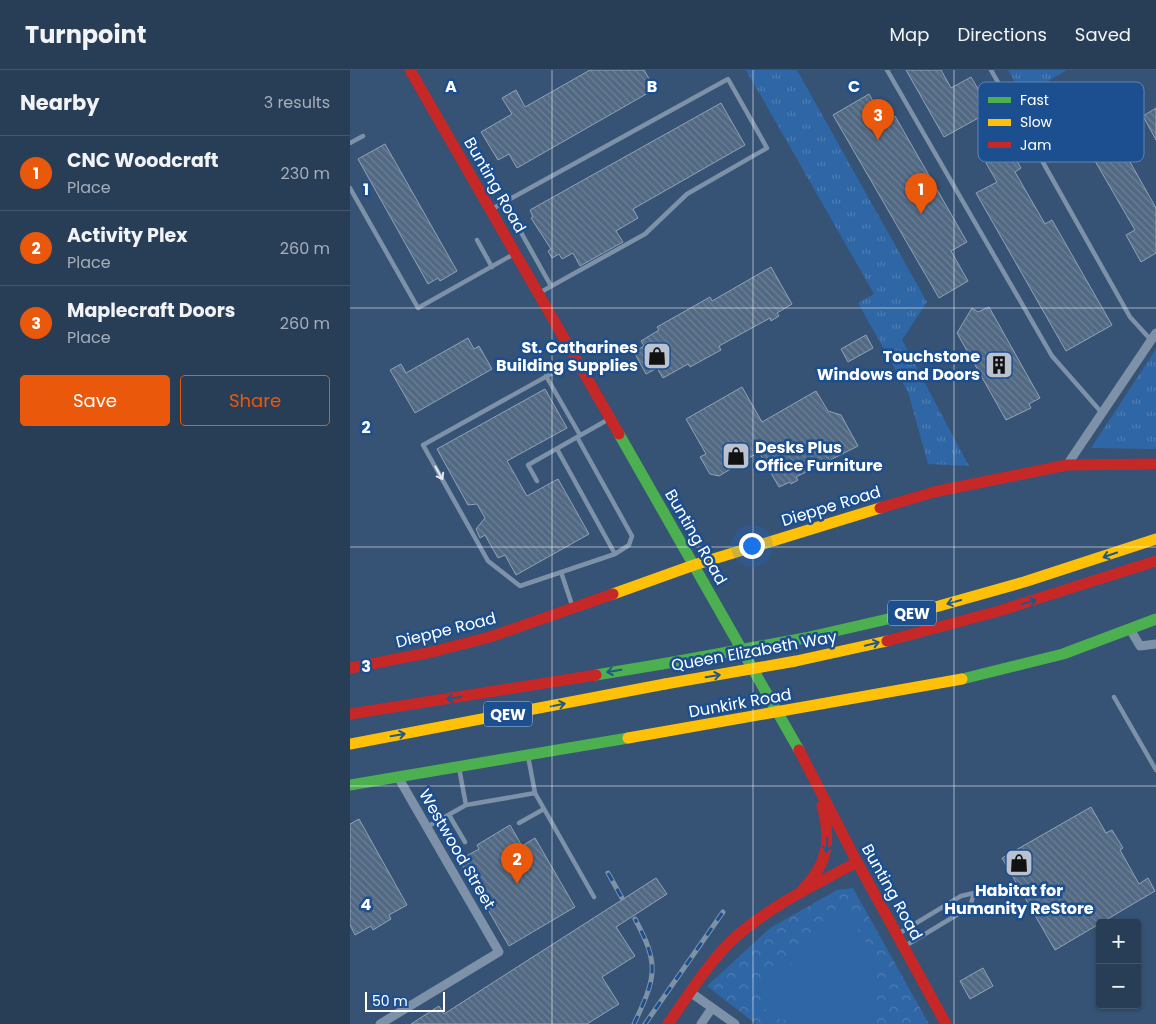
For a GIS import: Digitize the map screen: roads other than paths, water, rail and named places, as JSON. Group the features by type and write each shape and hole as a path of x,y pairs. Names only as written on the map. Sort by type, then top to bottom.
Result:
{"main road":[{"name":"Bunting Road","path":"410,70 780,713 857,862 946,1024"},
{"name":"Dieppe Road","path":"350,668 456,647 573,609 694,565 934,492 1067,465 1156,464"},
{"name":"Queen Elizabeth Way","path":"350,714 662,664 773,644 890,619 1020,584 1156,539"},
{"name":"Queen Elizabeth Way","path":"350,744 665,684 780,665 904,637 1078,588 1156,561"},
{"name":"Dunkirk Road","path":"350,785 780,713 975,677 1063,654 1156,619"},
{"path":"796,896 811,882 827,853 828,831 815,781"},
{"path":"668,1024 716,957 739,935 767,913 857,862"}],"street":[{"path":"1067,465 1153,337"},
{"path":"1130,629 1140,646 1156,644"},
{"name":"Westwood Street","path":"380,1024 499,952 398,776"},
{"path":"690,992 735,1024"},
{"path":"701,1024 712,1008"}],"lane":[{"path":"887,70 1052,356 1102,413"},
{"path":"991,70 998,82"},
{"path":"490,210 728,79 767,148 687,194 645,234 538,293"},
{"path":"350,143 363,136"},
{"path":"1043,162 1130,316 1153,337"},
{"path":"350,188 418,308 515,254"},
{"path":"504,202 551,286"},
{"path":"477,240 492,267"},
{"path":"546,376 632,536 629,546 615,554 520,586 488,561 423,445 576,359"},
{"path":"537,481 528,465 610,418"},
{"path":"557,448 615,554"},
{"path":"560,572 573,609"},
{"path":"1114,698 1156,770"},
{"path":"528,755 535,794 594,897"},
{"path":"458,766 466,806"},
{"path":"426,827 466,806 535,794"},
{"path":"519,823 544,809"},
{"path":"450,815 465,842"},
{"path":"897,934 961,896 974,894 970,907 904,947"}],"railway":[{"path":"608,873 622,898"},
{"path":"645,1024 723,912"},
{"path":"634,1024 647,994 652,971 648,948 635,919"}],"place":[{"name":"Maplecraft Doors","path":"878,140"},
{"name":"CNC Woodcraft","path":"921,214"},
{"name":"St. Catharines Building Supplies","path":"657,356"},
{"name":"Touchstone Windows and Doors","path":"999,365"},
{"name":"Desks Plus Office Furniture","path":"736,456"},
{"name":"Habitat for Humanity ReStore","path":"1019,863"},
{"name":"Activity Plex","path":"517,884"}]}
